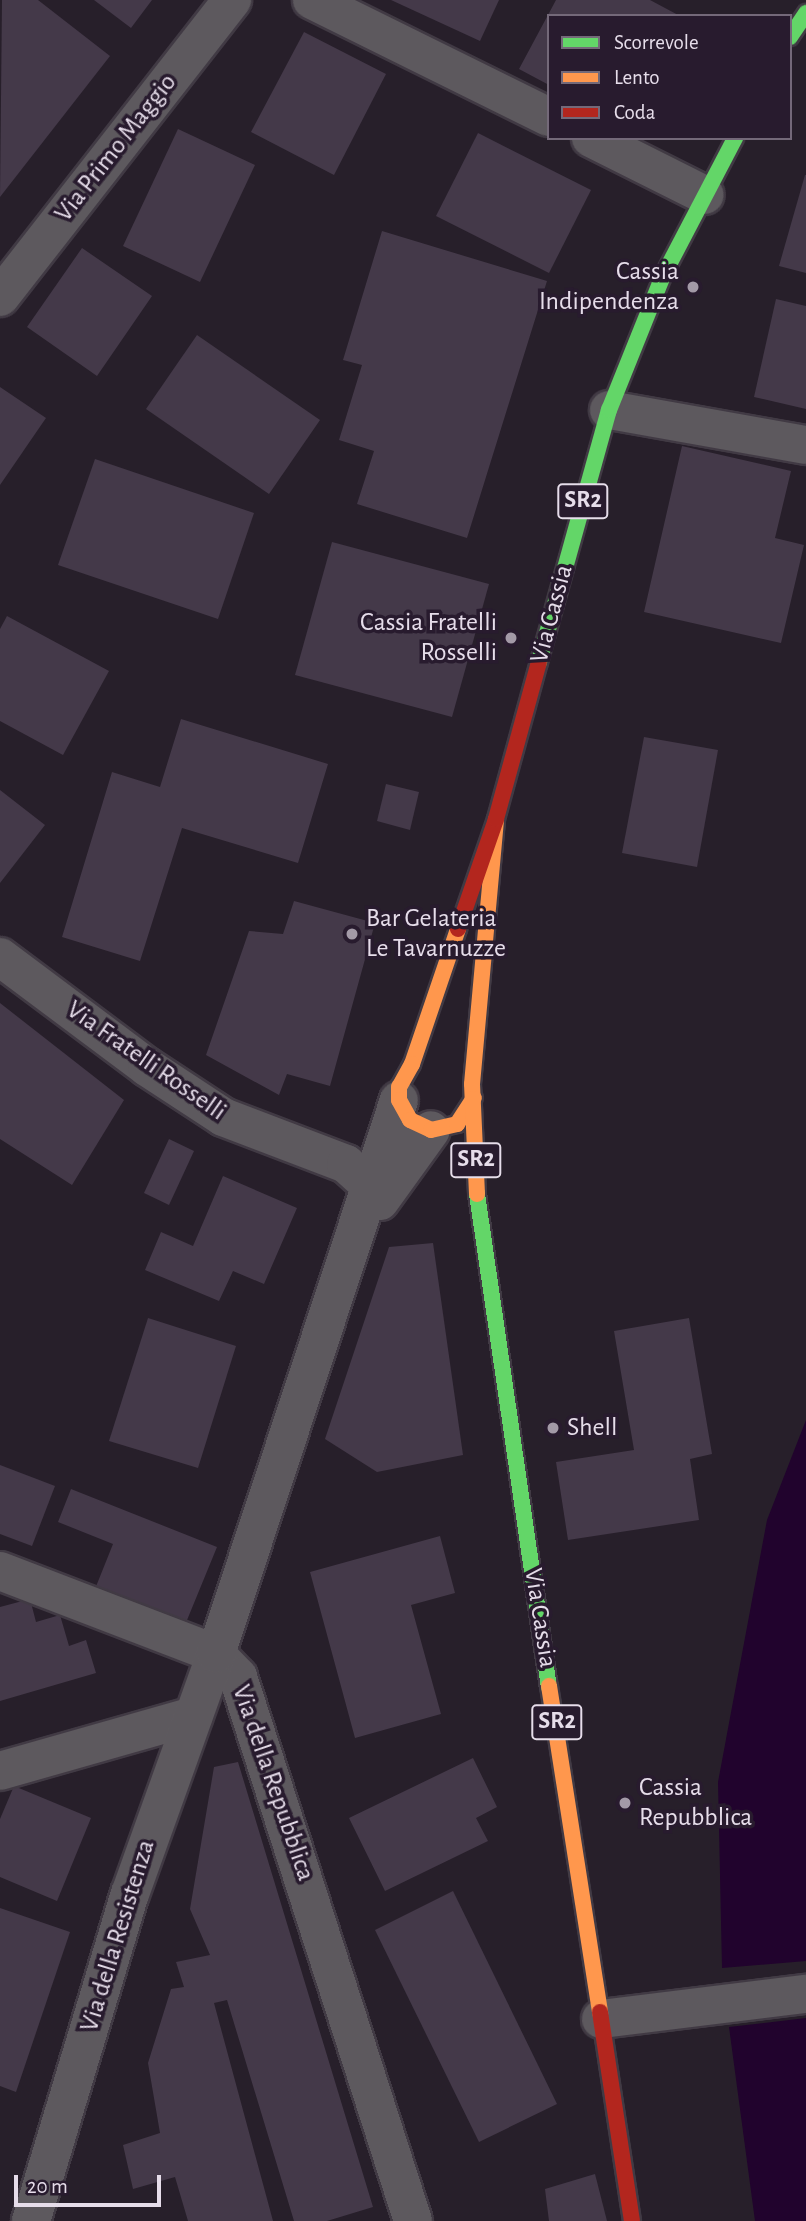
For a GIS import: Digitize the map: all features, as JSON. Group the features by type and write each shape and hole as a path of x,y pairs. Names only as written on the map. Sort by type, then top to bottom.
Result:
{"main road":[{"path":"792,34 806,13"},
{"name":"Via Cassia","path":"399,1100 399,1087 412,1065 496,819 609,411 663,276 734,140"},
{"name":"Via Cassia","path":"496,819 473,1091 478,1223 632,2221"},
{"path":"412,1065 436,1055"},
{"name":"Via Cassia","path":"460,1064 473,1091"},
{"name":"SR2","path":"399,1100 410,1120 438,1140 457,1124 473,1091"},
{"name":"Via Cassia","path":"458,1169 478,1223"}],"street":[{"name":"Via Primo Maggio","path":"0,297 232,0"},
{"path":"312,0 547,116"},
{"path":"595,140 705,195"},
{"path":"609,411 806,445"},
{"name":"Via Fratelli Rosselli","path":"0,957 147,1068 223,1117 346,1164 373,1188"},
{"name":"Via della Repubblica","path":"399,1100 373,1188 216,1654 238,1677 259,1733 414,2221"},
{"name":"Via della Repubblica","path":"357,1235 438,1140"},
{"path":"0,1571 216,1654"},
{"name":"Via della Resistenza","path":"32,2221 130,1894 216,1654"},
{"path":"0,1771 192,1716"},
{"path":"601,2019 806,1994"}],"shaded area":[{"path":"806,1420 806,1961 722,1968 718,1782 767,1520"},
{"path":"806,2018 806,2221 755,2221 729,2027"}],"building":[{"path":"2,0 38,0 110,56 0,197"},
{"path":"94,0 152,0 131,28"},
{"path":"391,0 499,0 480,41"},
{"path":"556,0 650,0 676,14 548,14"},
{"path":"547,17 547,84 519,69"},
{"path":"304,32 386,74 334,175 251,132"},
{"path":"178,129 255,165 200,282 123,246"},
{"path":"478,133 591,190 549,273 436,216"},
{"path":"806,175 806,273 779,266"},
{"path":"382,231 547,281 467,538 357,504 374,451 339,440 362,365 343,360"},
{"path":"82,248 152,296 97,376 27,327"},
{"path":"776,299 806,306 806,409 754,397"},
{"path":"197,335 320,420 269,494 146,409"},
{"path":"0,387 46,418 0,485"},
{"path":"682,446 791,471 775,538 804,545 781,643 644,612"},
{"path":"95,459 254,513 218,619 58,565"},
{"path":"332,542 489,584 452,717 295,675"},
{"path":"7,616 109,671 63,755 0,721 0,629"},
{"path":"181,719 328,764 298,863 182,828 140,961 62,937 112,772 160,787"},
{"path":"644,737 718,750 697,867 622,853"},
{"path":"386,784 419,792 410,830 377,821"},
{"path":"0,790 45,825 0,883"},
{"path":"294,901 375,923 330,1086 287,1074 279,1095 206,1055 249,931 283,934"},
{"path":"0,1003 124,1100 72,1185 0,1139"},
{"path":"169,1139 194,1151 169,1205 144,1193"},
{"path":"223,1176 297,1208 264,1284 233,1271 219,1301 145,1270 161,1232 193,1246"},
{"path":"433,1243 463,1455 377,1472 325,1439 389,1247"},
{"path":"148,1318 236,1346 198,1468 109,1441"},
{"path":"689,1318 712,1454 690,1459 699,1520 568,1540 556,1462 634,1450 614,1331"},
{"path":"0,1465 55,1486 32,1546 0,1534"},
{"path":"71,1489 217,1547 185,1625 95,1589 113,1544 58,1522"},
{"path":"440,1536 455,1593 411,1605 441,1714 355,1738 310,1572"},
{"path":"30,1599 36,1622 60,1615 69,1646 86,1640 96,1673 0,1701 0,1607"},
{"path":"473,1758 497,1807 476,1818 488,1841 385,1891 349,1818"},
{"path":"238,1762 373,2207 327,2221 294,2221 227,2000 214,2003 273,2221 188,2221 175,2177 133,2189 123,2145 160,2133 148,2063 171,1989 184,1987 176,1962 210,1955 190,1909 214,1767"},
{"path":"14,1786 91,1818 57,1901 0,1877 0,1819"},
{"path":"453,1891 557,2104 479,2142 375,1930"},
{"path":"0,1908 70,1932 16,2092 0,2086"},
{"path":"595,2174 607,2221 549,2221 545,2189"}],"traffic: fast":[{"path":"792,34 806,13"},
{"path":"539,662 609,410 663,276 734,140"},
{"path":"477,1194 549,1686"}],"traffic: slow":[{"path":"477,1194 472,1084 496,819"},
{"path":"458,929 412,1064 399,1087 399,1100 410,1120 431,1130 457,1124 474,1098"},
{"path":"549,1686 600,2012"}],"traffic: jam":[{"path":"458,929 496,819 539,662"},
{"path":"600,2012 632,2221"}],"place":[{"name":"Cassia Indipendenza","path":"693,287"},
{"name":"Cassia Fratelli Rosselli","path":"511,638"},
{"name":"Bar Gelateria Le Tavarnuzze","path":"352,934"},
{"name":"Shell","path":"553,1428"},
{"name":"Cassia Repubblica","path":"625,1803"}]}
